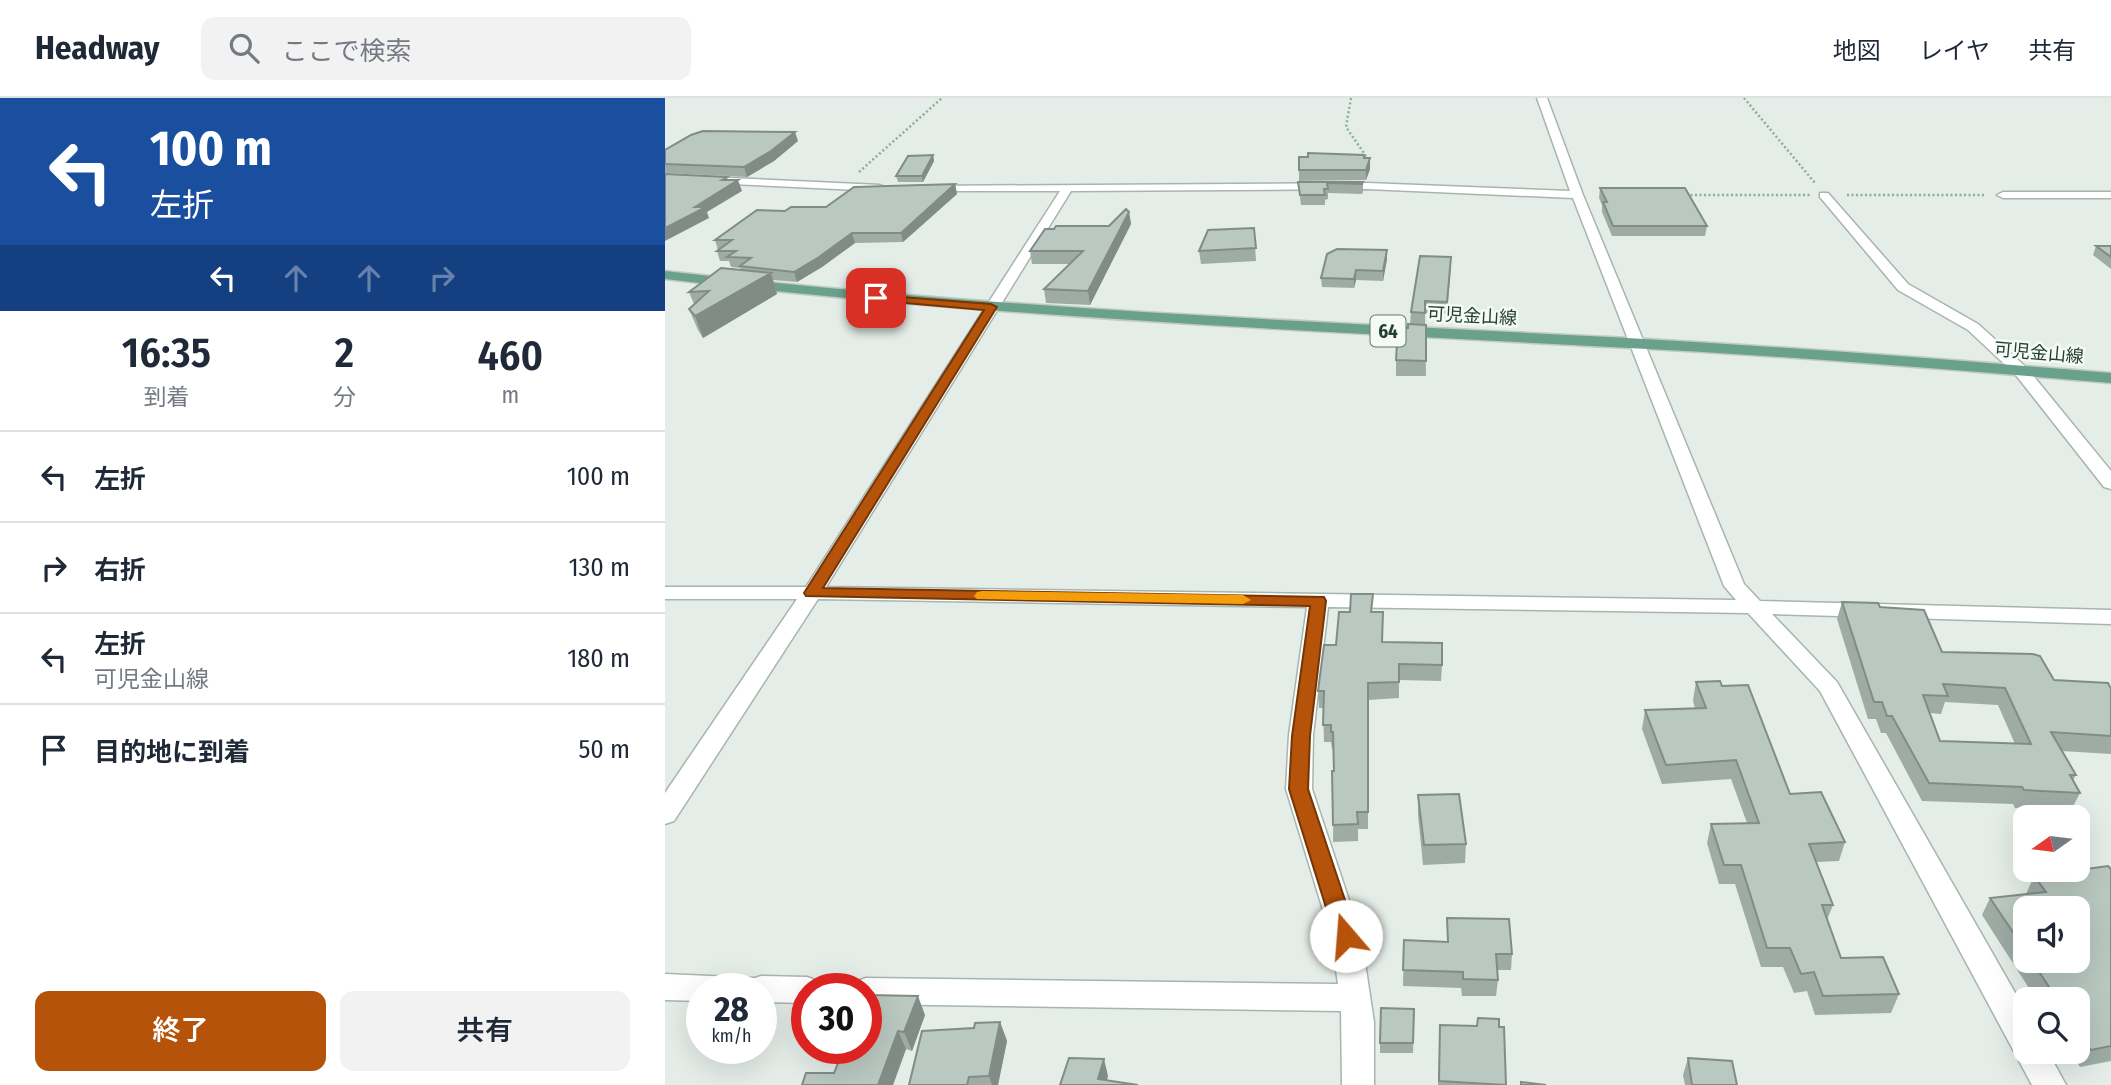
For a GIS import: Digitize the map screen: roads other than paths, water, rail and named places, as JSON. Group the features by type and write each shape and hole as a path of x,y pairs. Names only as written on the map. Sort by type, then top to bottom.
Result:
{"main road":[{"name":"可児金山線","path":"665,275 804,293 991,307 1639,344 2111,378"}],"street":[{"path":"1542,98 1577,195 1734,586 1829,687 2013,1018"},
{"path":"665,178 842,188 895,188"},
{"path":"922,188 1367,186 1577,195"},
{"path":"665,814 812,593 1068,187"},
{"path":"1824,195 1903,286 1973,327 2021,371 2111,483"},
{"path":"2003,195 2111,195"},
{"path":"665,593 1756,607 2111,617"},
{"path":"1318,601 1301,736 1299,789 1346,936 1358,1022 1358,1085"},
{"path":"665,987 686,988"},
{"path":"882,991 1354,998"},
{"path":"2038,1064 2050,1085"}]}
